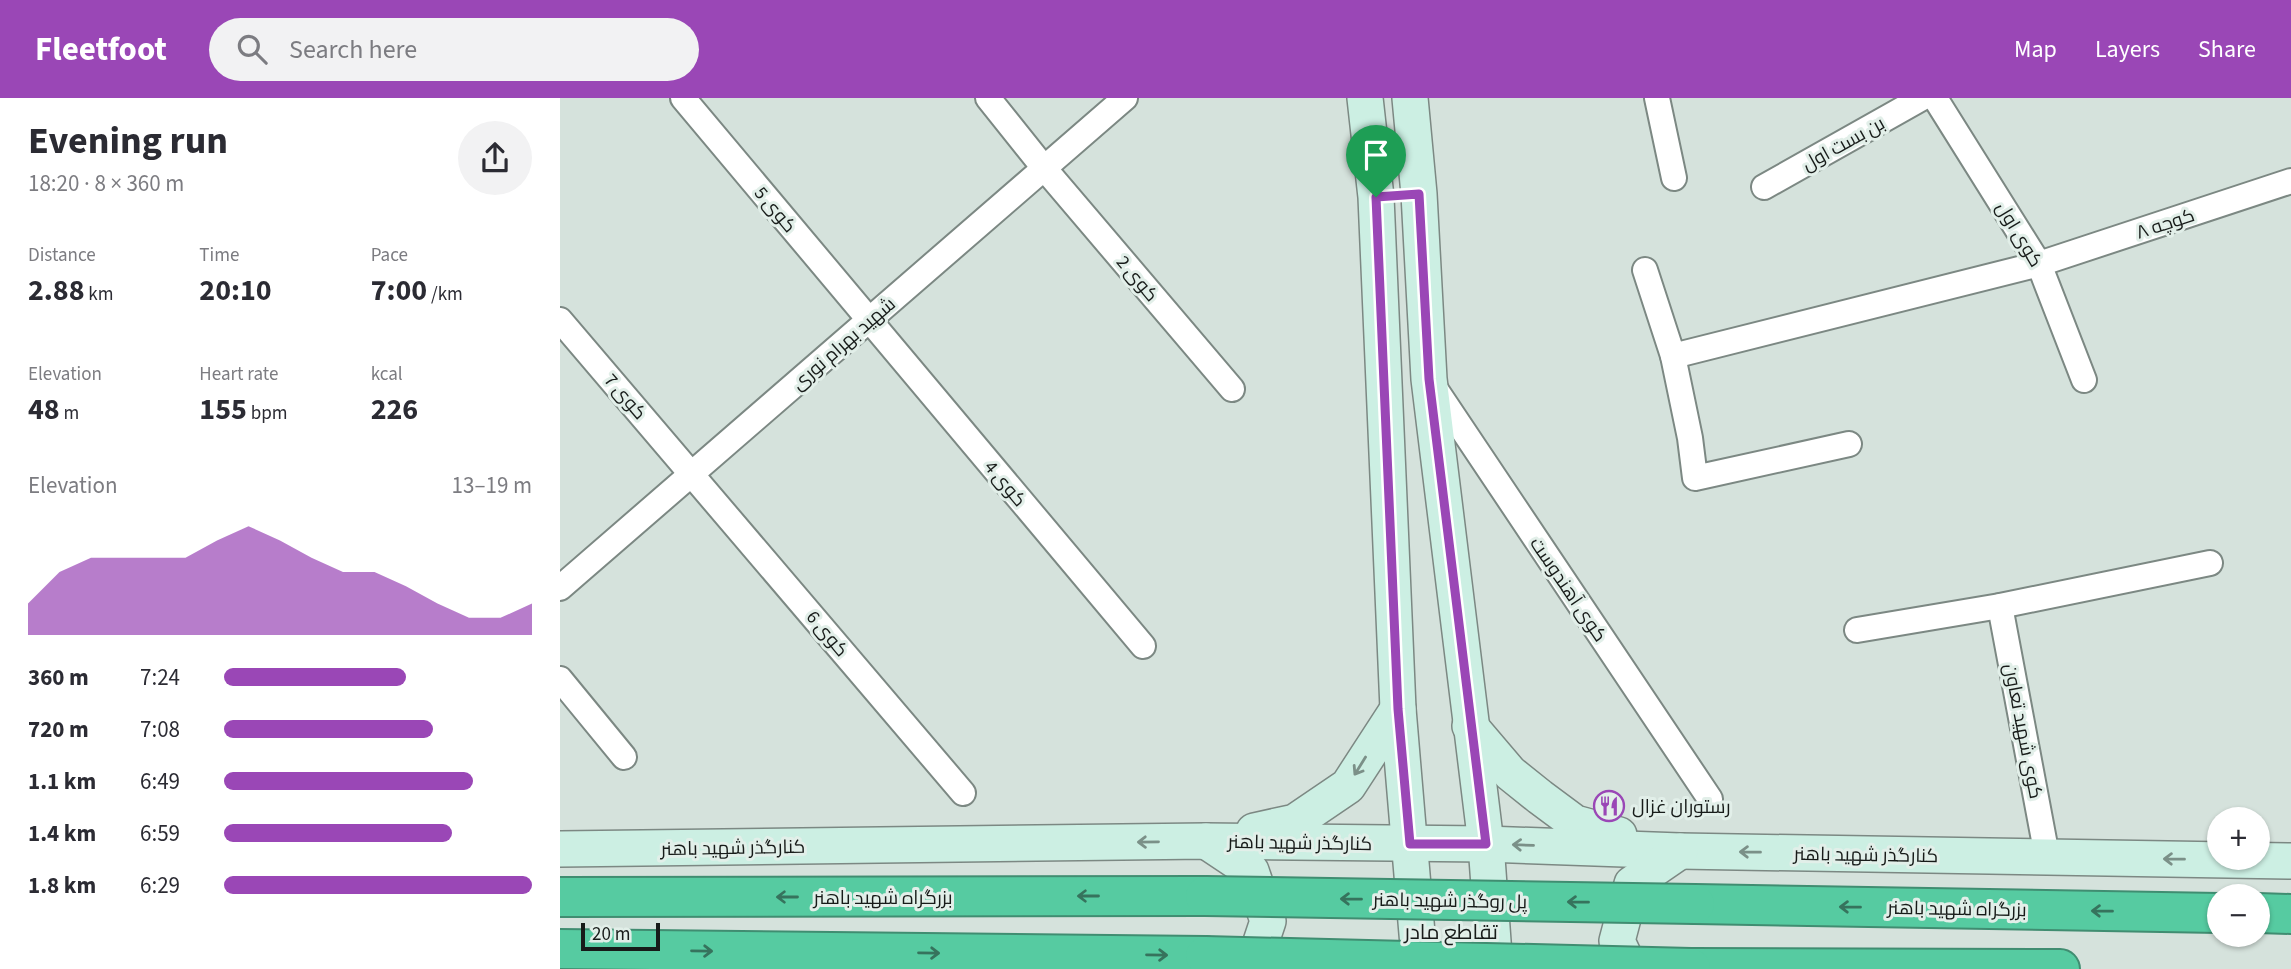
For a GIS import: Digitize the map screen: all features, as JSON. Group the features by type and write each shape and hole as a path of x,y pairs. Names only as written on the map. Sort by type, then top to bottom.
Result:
{"highway":[{"name":"بزرگراه شهید باهنر","path":"560,897 1205,896"},
{"name":"پل روگذر شهید باهنر","path":"1205,896 1695,904"},
{"name":"بزرگراه شهید باهنر","path":"1695,904 2207,913"},
{"path":"2270,913 2291,914"},
{"path":"560,949 1205,956 1691,968 2060,969"}],"main road":[{"path":"1365,98 1376,197 1398,709 1420,969"},
{"path":"1410,98 1419,194 1429,379 1486,844 1494,969"},
{"path":"1376,197 1419,194"},
{"path":"1206,841 1295,822 1348,786 1398,709"},
{"path":"1470,726 1510,773 1575,823 1680,851"},
{"path":"1206,841 1251,871 1268,921 1252,969"},
{"name":"کنارگذر شهید باهنر","path":"560,849 1206,841 1486,844 1680,851 2291,861"},
{"path":"1630,969 1617,941 1632,884 1680,851"}],"street":[{"name":"کوی 5","path":"683,98 869,320"},
{"name":"کوی 2","path":"988,98 1231,389"},
{"name":"شهید بهرام نوری","path":"560,588 1125,98"},
{"path":"1657,98 1674,178"},
{"name":"بن بست اول","path":"1764,187 1922,98"},
{"name":"کوی اول","path":"1936,98 2039,264 2084,380"},
{"name":"کوچه ۸","path":"1673,356 2039,264 2291,181"},
{"path":"1645,270 1673,356 1690,438 1695,478 1849,444"},
{"name":"کوی 7","path":"560,320 692,473"},
{"name":"کوی 4","path":"869,320 1143,646"},
{"name":"کوی آهندوست","path":"1429,379 1710,799"},
{"name":"کوی 6","path":"692,473 963,793"},
{"path":"1857,631 2000,606 2210,563"},
{"name":"کوی شهید تعاون","path":"2000,606 2048,856"},
{"path":"560,679 624,757"}],"place":[{"name":"رستوران غزال","path":"1609,806"}],"district":[{"name":"تقاطع مادر","path":"1451,932"}],"route":[{"path":"1419,194 1429,379 1486,844 1410,844 1398,709 1376,197 1419,194"}]}
